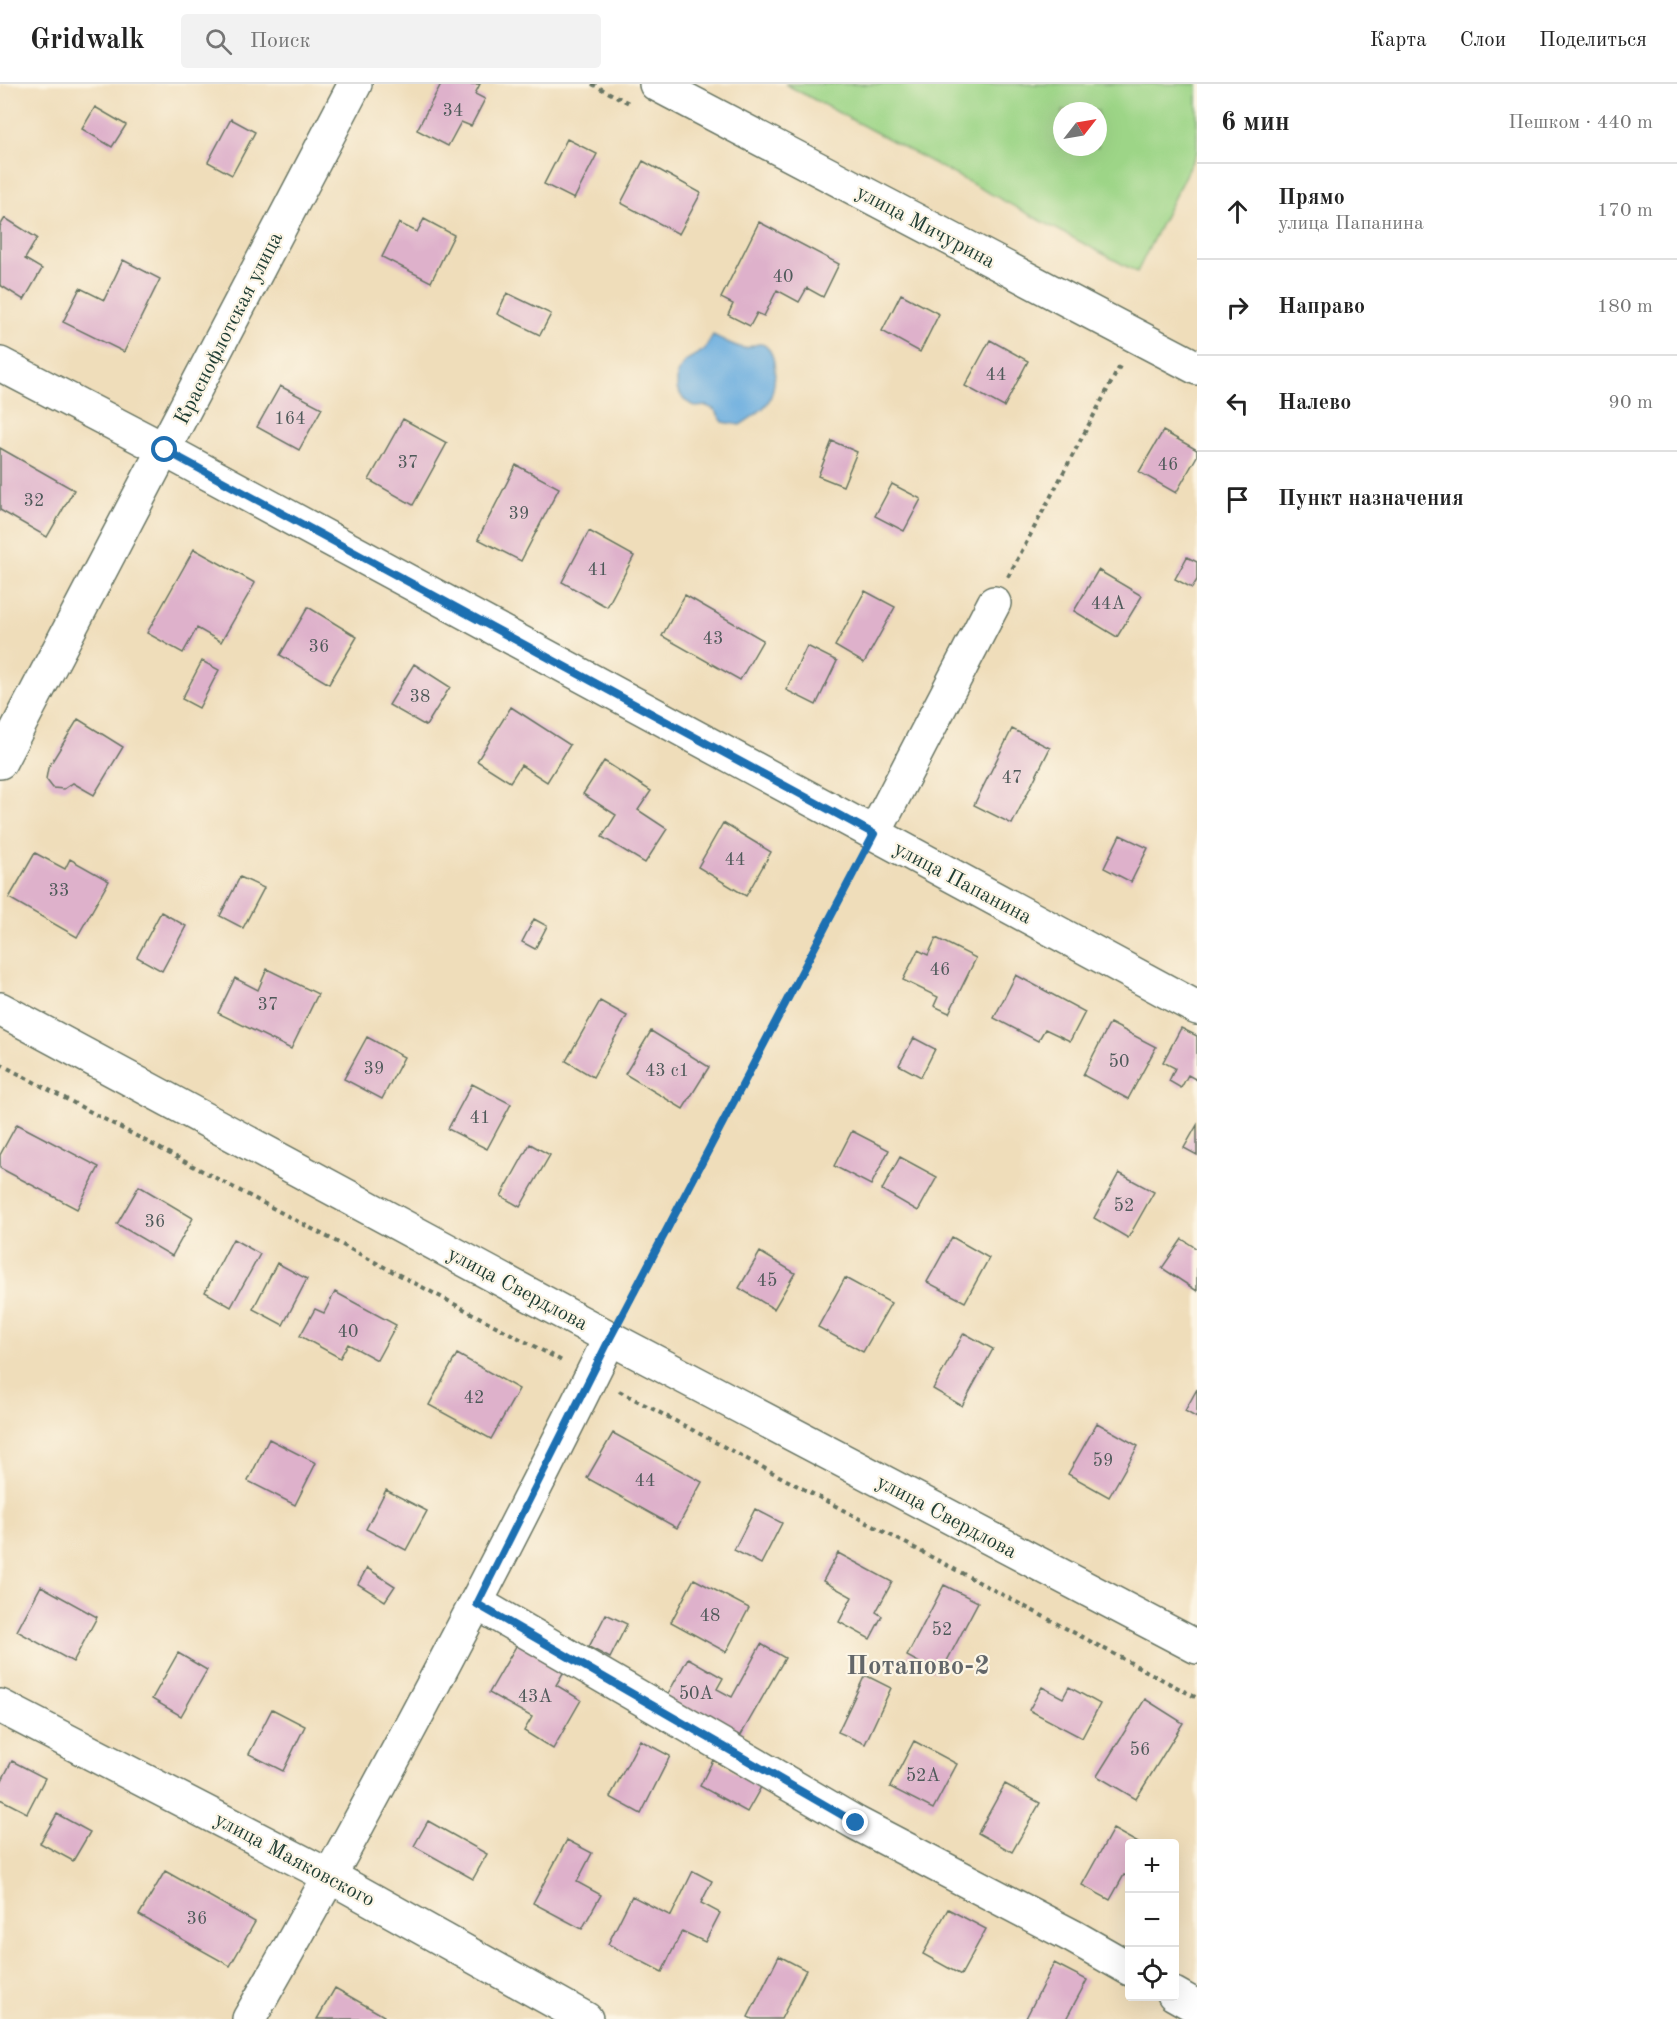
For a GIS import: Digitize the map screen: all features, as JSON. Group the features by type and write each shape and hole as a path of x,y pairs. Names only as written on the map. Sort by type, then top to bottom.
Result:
{"street":[{"name":"Краснофлотская улица","path":"0,762 355,84"},
{"name":"улица Мичурина","path":"656,84 1197,368"},
{"name":"улица Папанина","path":"0,364 165,450 1197,1008"},
{"path":"874,834 994,603"},
{"name":"улица Свердлова","path":"0,1008 610,1338 1197,1647"},
{"path":"249,2019 331,1877 477,1604 610,1338"},
{"path":"477,1604 856,1823 1125,1966"},
{"name":"улица Маяковского","path":"0,1706 331,1877 586,2019"},
{"path":"1179,1997 1197,2007"}],"path":[{"path":"994,603 1136,336"},
{"path":"610,1338 874,834"}],"green space":[{"path":"785,84 1197,84 1197,151 1137,272"}],"water":[{"path":"713,335 743,348 758,344 764,345 772,357 775,375 769,400 760,411 740,425 723,422 715,410 707,406 695,407 684,400 677,389 677,374 685,361 704,350"}],"building":[{"path":"441,84 480,84 475,94 485,99 471,126 461,122 448,146 417,130"},
{"path":"95,107 126,125 112,147 82,129"},
{"path":"231,119 255,132 232,175 208,162"},
{"path":"567,139 597,154 574,199 544,184"},
{"path":"643,161 701,193 679,234 621,203"},
{"path":"5,218 37,238 25,259 42,269 24,300 0,285 0,226"},
{"path":"424,219 454,235 431,282 382,257 399,223 417,232"},
{"path":"759,222 839,264 823,297 807,288 799,302 777,290 764,316 757,313 750,326 728,315 733,304 721,298"},
{"path":"123,260 160,279 124,352 63,322 80,288 104,300"},
{"path":"507,293 551,314 540,335 497,314"},
{"path":"901,294 939,314 920,352 882,331"},
{"path":"990,340 1028,361 1004,407 965,386"},
{"path":"280,386 322,408 299,450 257,427"},
{"path":"403,419 447,443 413,505 369,480"},
{"path":"1163,431 1197,450 1197,456 1176,493 1139,472"},
{"path":"832,441 857,452 843,486 818,476"},
{"path":"0,448 74,490 47,537 0,510"},
{"path":"516,465 559,488 521,561 478,539"},
{"path":"892,484 921,499 904,531 875,516"},
{"path":"589,531 634,556 607,607 562,582"},
{"path":"194,549 255,583 221,642 197,628 183,653 147,633"},
{"path":"1187,557 1197,562 1197,580 1192,588 1175,579"},
{"path":"1098,570 1142,596 1117,637 1074,611"},
{"path":"865,591 895,607 864,663 835,646"},
{"path":"685,595 763,640 740,680 662,636"},
{"path":"308,607 357,637 329,684 280,655"},
{"path":"807,646 837,661 816,705 786,690"},
{"path":"202,661 219,670 199,708 182,699"},
{"path":"414,664 450,687 426,726 389,705"},
{"path":"511,707 570,745 547,782 521,765 510,782 477,761"},
{"path":"78,719 123,747 94,795 73,783 64,789 53,788 46,779 48,768"},
{"path":"1012,729 1050,748 1012,824 974,805"},
{"path":"604,761 651,791 638,810 667,829 645,863 602,837 616,815 583,794"},
{"path":"723,823 771,852 746,896 698,867"},
{"path":"1120,835 1148,848 1131,882 1104,868"},
{"path":"35,853 65,869 70,859 109,881 77,937 9,898"},
{"path":"240,877 264,888 243,928 220,916"},
{"path":"161,912 186,926 162,971 137,957"},
{"path":"534,919 547,926 535,949 522,942"},
{"path":"936,938 976,958 949,1013 934,1006 938,997 903,980 918,950 928,955"},
{"path":"267,969 318,994 291,1049 218,1013 235,978 258,990"},
{"path":"1016,975 1085,1012 1070,1041 1045,1029 1038,1041 994,1018"},
{"path":"600,1001 627,1016 593,1077 566,1061"},
{"path":"1110,1023 1156,1047 1128,1099 1083,1075"},
{"path":"1181,1028 1197,1036 1197,1080 1188,1075 1181,1088 1169,1081 1175,1068 1163,1062"},
{"path":"651,1031 709,1067 683,1109 625,1074"},
{"path":"367,1037 404,1057 382,1099 344,1079"},
{"path":"914,1038 935,1049 921,1077 899,1065"},
{"path":"472,1084 511,1104 487,1149 448,1129"},
{"path":"17,1124 99,1167 77,1209 0,1168 0,1155"},
{"path":"1197,1125 1197,1155 1184,1148"},
{"path":"852,1131 889,1150 871,1185 834,1166"},
{"path":"530,1144 550,1155 520,1207 501,1196"},
{"path":"900,1157 937,1177 918,1211 882,1190"},
{"path":"1119,1173 1154,1192 1128,1238 1094,1218"},
{"path":"139,1186 193,1218 172,1256 117,1224"},
{"path":"952,1237 989,1258 965,1302 927,1282"},
{"path":"233,1239 260,1254 231,1307 205,1292"},
{"path":"1182,1239 1197,1249 1197,1291 1162,1268"},
{"path":"760,1252 795,1273 774,1309 739,1288"},
{"path":"277,1263 307,1279 283,1325 253,1309"},
{"path":"845,1278 891,1303 863,1352 818,1327"},
{"path":"335,1292 396,1325 377,1360 348,1344 340,1358 300,1336 315,1309 324,1313"},
{"path":"964,1333 993,1349 962,1406 933,1389"},
{"path":"457,1354 519,1389 491,1439 429,1405"},
{"path":"1197,1389 1197,1418 1185,1411"},
{"path":"1097,1423 1138,1446 1109,1497 1068,1474"},
{"path":"613,1433 702,1482 677,1528 587,1478"},
{"path":"269,1439 316,1463 295,1505 248,1481"},
{"path":"386,1490 427,1511 406,1550 366,1529"},
{"path":"755,1509 782,1523 761,1564 734,1550"},
{"path":"838,1553 892,1582 876,1612 882,1616 870,1639 839,1622 852,1597 823,1581"},
{"path":"367,1568 395,1586 385,1601 358,1584"},
{"path":"694,1579 749,1608 726,1652 671,1622"},
{"path":"944,1585 978,1602 940,1674 907,1656"},
{"path":"41,1586 97,1617 73,1662 17,1631"},
{"path":"606,1614 627,1624 610,1658 589,1647"},
{"path":"519,1641 566,1668 556,1685 581,1700 553,1749 524,1731 532,1717 489,1693"},
{"path":"761,1644 785,1658 738,1740 665,1699 688,1658 723,1678 717,1689 732,1697"},
{"path":"178,1653 207,1670 181,1716 152,1699"},
{"path":"865,1675 891,1688 865,1744 838,1732"},
{"path":"1042,1687 1063,1698 1069,1687 1100,1704 1082,1738 1029,1710"},
{"path":"1145,1699 1183,1723 1136,1799 1097,1776"},
{"path":"272,1709 305,1726 283,1771 249,1754"},
{"path":"640,1740 670,1756 641,1814 610,1797"},
{"path":"914,1741 957,1764 933,1809 890,1787"},
{"path":"713,1760 761,1787 747,1812 700,1786"},
{"path":"12,1761 45,1778 27,1813 0,1799 0,1784"},
{"path":"1005,1784 1040,1803 1012,1852 978,1833"},
{"path":"57,1814 90,1832 73,1861 40,1843"},
{"path":"428,1821 487,1854 473,1879 414,1846"},
{"path":"1113,1829 1131,1839 1125,1839 1125,1875 1110,1900 1082,1885"},
{"path":"567,1840 592,1853 577,1882 601,1895 582,1929 533,1903"},
{"path":"165,1871 255,1922 230,1966 139,1915"},
{"path":"693,1871 712,1881 701,1903 720,1913 705,1942 682,1931 662,1972 608,1944 632,1896 671,1916"},
{"path":"948,1909 986,1929 961,1975 923,1954"},
{"path":"779,1956 806,1970 781,2019 752,2019 748,2017"},
{"path":"1054,1963 1087,1980 1066,2019 1027,2019 1026,2018"},
{"path":"335,1988 384,2016 382,2019 317,2019"}],"district":[{"name":"Потапово-2","path":"918,1665"}],"route":[{"path":"165,450 874,834 610,1338 477,1604 856,1823"}]}
